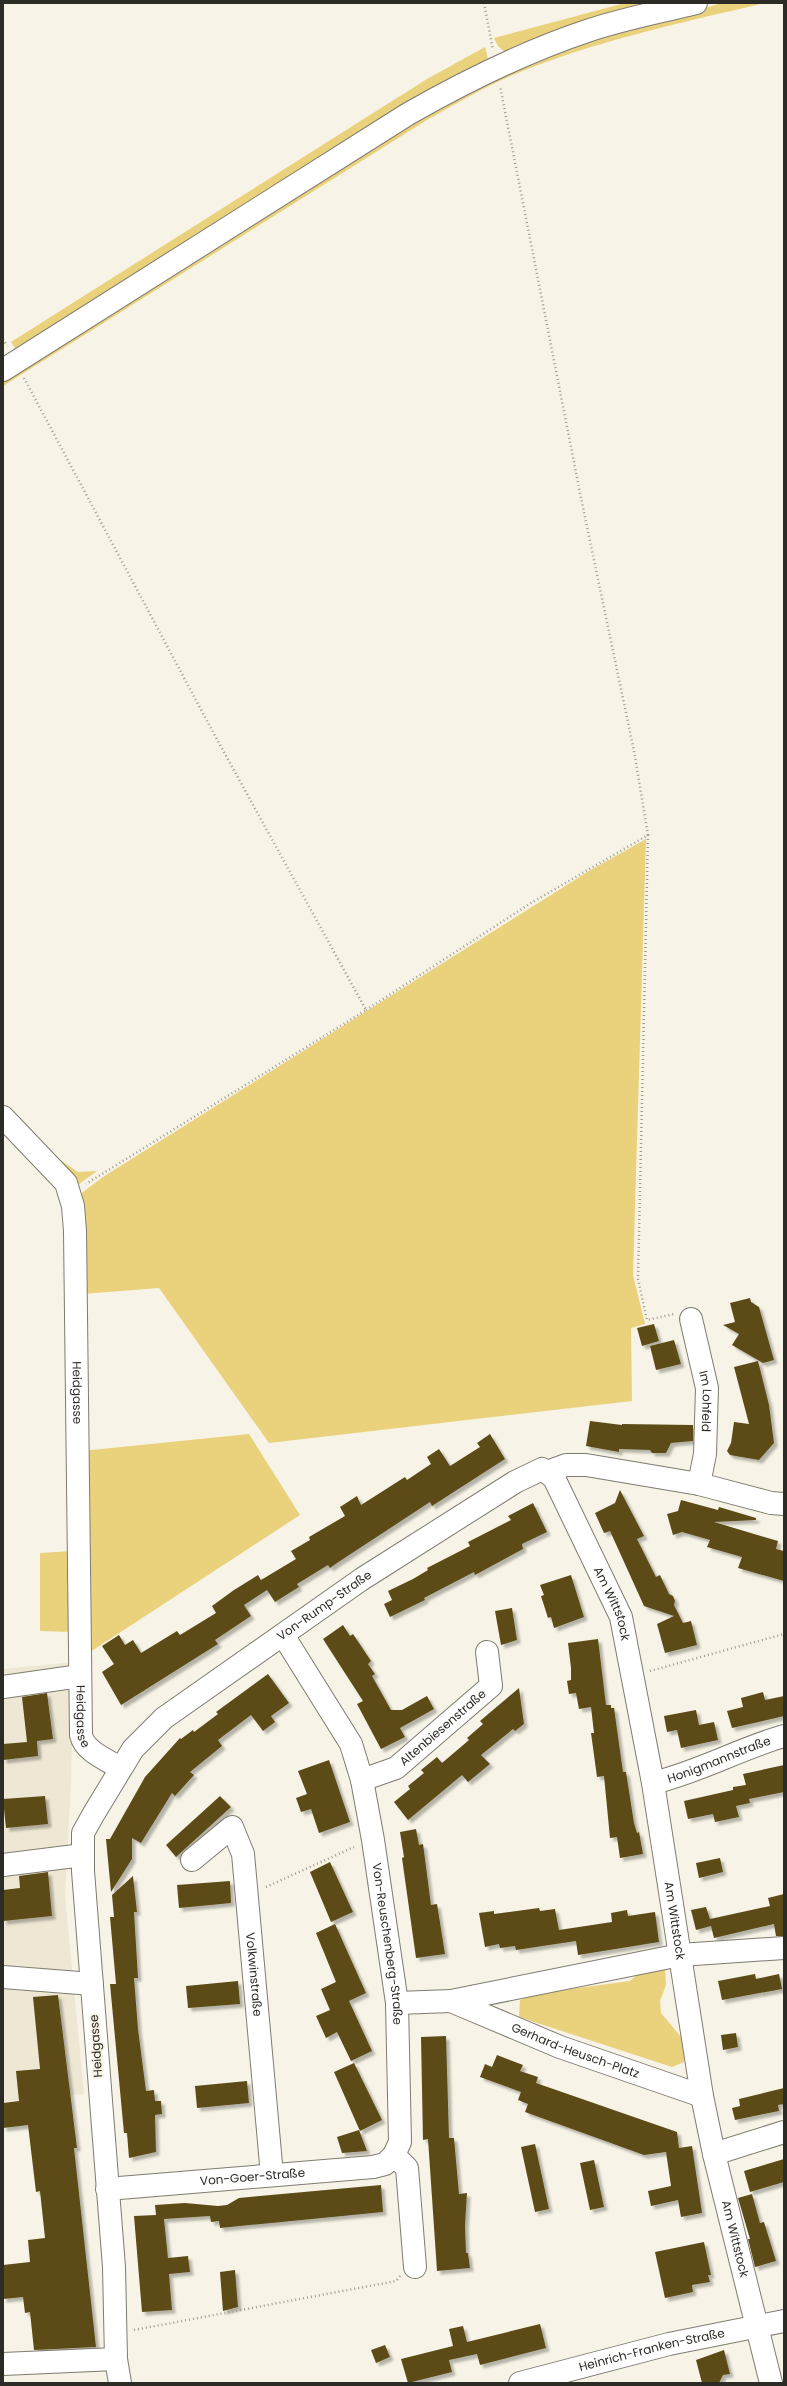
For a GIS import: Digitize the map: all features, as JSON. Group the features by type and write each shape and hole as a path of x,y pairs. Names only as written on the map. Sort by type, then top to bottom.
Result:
{"street":[{"path":"9,366 408,114 496,66 588,30 696,3"},
{"name":"Heidgasse","path":"3,1117 66,1183 70,1194 75,1231 80,1676 83,1743 92,1751 120,1768 83,1834 83,1855 92,1984 114,2267 116,2359 120,2383"},
{"name":"Im Lohfeld","path":"691,1319 707,1388 705,1454 699,1484"},
{"path":"548,1472 566,1465 586,1464 699,1484 771,1503 784,1504"},
{"name":"Von-Rump-Straße","path":"120,1768 133,1749 164,1718 283,1636 362,1579 532,1472 542,1469 548,1472"},
{"name":"Am Wittstock","path":"548,1472 554,1478 621,1617 634,1675 653,1783 702,2096 714,2154 771,2383"},
{"name":"Von-Reuschenberg-Straße","path":"283,1636 351,1744 362,1780 374,1840 397,2003 400,2142 394,2156"},
{"name":"Altenbiesenstraße","path":"362,1780 396,1768 491,1686 488,1652"},
{"path":"3,1687 80,1676"},
{"name":"Honigmannstraße","path":"653,1783 680,1777 750,1746 784,1736"},
{"name":"Volkwinstraße","path":"192,1860 232,1828 243,1854 272,2175"},
{"path":"3,1865 83,1855"},
{"name":"Gerhard-Heusch-Platz","path":"397,2003 451,2001 680,1955 784,1948"},
{"path":"3,1977 92,1984"},
{"name":"Gerhard-Heusch-Platz","path":"451,2001 560,2047 702,2096"},
{"path":"714,2154 784,2132"},
{"path":"394,2156 407,2168 415,2267"},
{"name":"Von-Goer-Straße","path":"107,2190 373,2167 385,2164 394,2156"},
{"name":"Heinrich-Franken-Straße","path":"520,2383 669,2344 784,2321"},
{"path":"3,2364 116,2359"}],"path":[{"path":"484,3 634,751 648,835 638,1279 647,1320 676,1314 681,1319 691,1319"},
{"path":"9,366 366,1010"},
{"path":"70,1194 366,1010 531,903 648,835"},
{"path":"634,1675 784,1634"},
{"path":"247,1892 259,1890 374,1840"},
{"path":"116,2334 396,2281 406,2269 415,2267"}],"shaded area":[{"path":"625,3 668,3 508,55 498,46 494,38"},
{"path":"722,3 765,3 669,26 575,52 513,75 491,85 427,120 3,386 3,377 422,112 533,58"},
{"path":"485,47 488,59 486,64 17,351 11,342 427,79"},
{"path":"646,839 633,1275 645,1324 631,1328 632,1401 269,1443 159,1288 82,1294 79,1195 103,1177 589,871"},
{"path":"50,1153 78,1172 97,1171 75,1187"},
{"path":"249,1434 300,1515 87,1654 82,1451"},
{"path":"73,1551 73,1632 40,1631 40,1553"},
{"path":"74,1662 71,1782 65,1896 84,2094 3,2102 3,1669"},
{"path":"646,1967 665,1970 666,1985 660,2001 661,2013 682,2038 685,2050 684,2062 672,2067 519,2017 520,2000 541,1993 630,1981"}],"building":[{"path":"750,1298 751,1302 759,1307 774,1360 763,1363 732,1345 739,1334 723,1325 735,1322 730,1303"},
{"path":"654,1324 659,1341 642,1346 637,1328"},
{"path":"674,1340 681,1364 656,1370 650,1346"},
{"path":"758,1361 769,1405 774,1443 759,1460 730,1455 727,1451 731,1443 734,1422 749,1424 734,1367"},
{"path":"590,1421 622,1425 693,1425 693,1441 671,1443 666,1453 652,1453 650,1450 619,1449 619,1452 586,1446"},
{"path":"490,1434 505,1459 432,1506 430,1502 330,1568 328,1565 297,1584 299,1587 275,1602 267,1590 244,1605 251,1616 215,1640 218,1644 121,1705 102,1672 114,1664 102,1646 119,1635 125,1645 133,1640 141,1653 177,1631 180,1635 216,1613 212,1606 234,1590 258,1575 262,1582 261,1580 296,1559 291,1551 310,1540 309,1537 345,1516 340,1507 357,1496 361,1505 405,1477 407,1480 431,1464 427,1457 439,1449 450,1466 480,1447 477,1443"},
{"path":"620,1490 644,1536 637,1539 656,1577 660,1575 669,1594 673,1596 675,1601 674,1605 683,1623 691,1621 697,1645 665,1653 657,1624 674,1616 644,1606 610,1531 604,1533 595,1513 615,1503"},
{"path":"681,1500 718,1510 719,1507 756,1518 756,1520 714,1522 778,1541 776,1549 784,1551 784,1581 738,1568 742,1557 707,1547 710,1540 682,1532 673,1535 667,1514 678,1511"},
{"path":"533,1503 547,1532 522,1544 523,1549 475,1575 474,1572 424,1598 425,1600 390,1617 384,1604 392,1600 388,1591 413,1579 428,1570 427,1568 470,1546 468,1542 511,1520 508,1516"},
{"path":"571,1575 584,1617 554,1628 551,1617 548,1618 541,1596 544,1595 540,1585"},
{"path":"512,1608 517,1640 501,1645 495,1611"},
{"path":"343,1625 350,1636 353,1634 371,1661 368,1664 375,1674 372,1676 391,1710 402,1710 427,1696 434,1709 400,1728 405,1737 381,1749 357,1704 363,1701 323,1639"},
{"path":"598,1639 606,1705 611,1705 611,1708 614,1708 623,1772 626,1772 634,1823 637,1833 639,1832 643,1854 620,1858 617,1837 610,1838 604,1776 597,1777 591,1733 594,1733 591,1707 579,1709 576,1693 569,1694 567,1681 571,1680 568,1643"},
{"path":"268,1674 289,1703 271,1716 275,1722 263,1731 251,1715 218,1740 222,1746 190,1772 194,1775 175,1796 172,1793 141,1843 132,1838 132,1859 111,1892 106,1839 110,1839 145,1777 180,1738 181,1739 193,1730 194,1732 218,1714 216,1712"},
{"path":"519,1688 524,1724 515,1731 513,1729 481,1755 490,1764 468,1782 462,1775 408,1820 394,1802 410,1789 408,1786 424,1773 421,1770 437,1757 442,1763 469,1740 467,1738 483,1724 480,1721"},
{"path":"763,1692 765,1700 784,1696 784,1716 732,1728 727,1711 743,1707 741,1698"},
{"path":"47,1693 53,1739 37,1741 38,1756 3,1760 3,1744 27,1742 22,1697"},
{"path":"696,1710 699,1725 714,1722 718,1740 681,1748 677,1730 667,1732 664,1716"},
{"path":"329,1760 350,1822 319,1833 311,1809 301,1812 296,1798 307,1794 298,1771"},
{"path":"784,1765 784,1792 749,1799 750,1803 736,1806 739,1817 715,1822 713,1814 688,1819 684,1801 733,1790 733,1787 746,1785 743,1774"},
{"path":"45,1796 48,1824 6,1828 3,1799"},
{"path":"220,1796 231,1807 176,1857 166,1845"},
{"path":"416,1829 419,1845 423,1844 431,1905 437,1904 445,1954 416,1958 402,1858 404,1857 400,1832"},
{"path":"720,1858 723,1872 699,1878 696,1863"},
{"path":"330,1862 353,1912 331,1922 310,1872"},
{"path":"48,1872 52,1916 3,1921 3,1890 20,1888 19,1876"},
{"path":"133,1876 137,1912 134,1912 138,1978 134,1978 138,2029 146,2091 154,2090 155,2101 161,2101 162,2114 155,2115 156,2152 129,2158 127,2133 124,2133 110,1984 116,1984 110,1917 114,1917 112,1895"},
{"path":"230,1881 231,1903 179,1908 177,1885"},
{"path":"784,1894 784,1936 776,1936 774,1924 714,1938 711,1926 696,1930 691,1910 706,1907 710,1919 770,1906 768,1898"},
{"path":"539,1908 540,1911 555,1909 559,1930 612,1922 611,1913 627,1910 628,1916 655,1912 659,1942 578,1955 576,1941 516,1950 515,1946 500,1948 499,1944 485,1947 479,1913 494,1911 494,1914"},
{"path":"335,1924 366,1993 349,2001 372,2051 351,2061 337,2032 326,2038 316,2016 330,2010 321,1989 336,1982 316,1933"},
{"path":"755,1974 756,1979 779,1974 782,1989 722,2000 718,1981"},
{"path":"238,1981 240,2004 188,2008 186,1986"},
{"path":"58,1995 77,2148 74,2148 96,2347 34,2350 30,2312 25,2313 23,2297 3,2299 3,2265 30,2262 28,2240 45,2238 40,2191 36,2192 28,2125 3,2128 3,2103 19,2101 16,2071 40,2069 33,1997"},
{"path":"736,2033 738,2047 723,2050 721,2035"},
{"path":"446,2036 449,2138 454,2138 459,2194 467,2193 465,2226 466,2253 468,2253 470,2268 437,2271 428,2139 423,2140 421,2037"},
{"path":"497,2055 523,2065 520,2071 538,2077 536,2083 677,2132 679,2148 692,2146 702,2213 681,2217 678,2200 651,2206 648,2191 671,2186 666,2152 644,2155 525,2112 528,2104 518,2100 521,2092 480,2077 485,2064 492,2067"},
{"path":"354,2063 382,2120 360,2131 334,2072"},
{"path":"247,2081 249,2103 197,2108 195,2086"},
{"path":"784,2088 784,2104 778,2105 779,2111 735,2120 732,2108 740,2106 739,2099"},
{"path":"359,2130 367,2151 342,2153 337,2137"},
{"path":"535,2144 549,2209 535,2212 521,2147"},
{"path":"784,2159 784,2182 750,2192 744,2171"},
{"path":"594,2160 604,2207 590,2210 580,2163"},
{"path":"381,2185 383,2212 220,2228 219,2221 211,2222 210,2216 164,2219 168,2258 188,2256 190,2272 169,2274 172,2310 142,2312 134,2216 156,2215 155,2205 185,2203 218,2206 227,2205 239,2198"},
{"path":"752,2194 760,2223 764,2222 776,2261 755,2267 748,2239 750,2239 738,2198"},
{"path":"704,2242 711,2275 708,2275 710,2282 692,2285 693,2292 665,2298 655,2252"},
{"path":"235,2270 238,2307 223,2311 220,2272"},
{"path":"540,2324 546,2348 480,2365 477,2354 449,2360 452,2372 408,2383 401,2359 453,2346 449,2329 463,2326 467,2342"},
{"path":"385,2345 390,2357 376,2363 371,2350"},
{"path":"724,2350 730,2374 723,2375 719,2383 702,2383 696,2360"}]}
